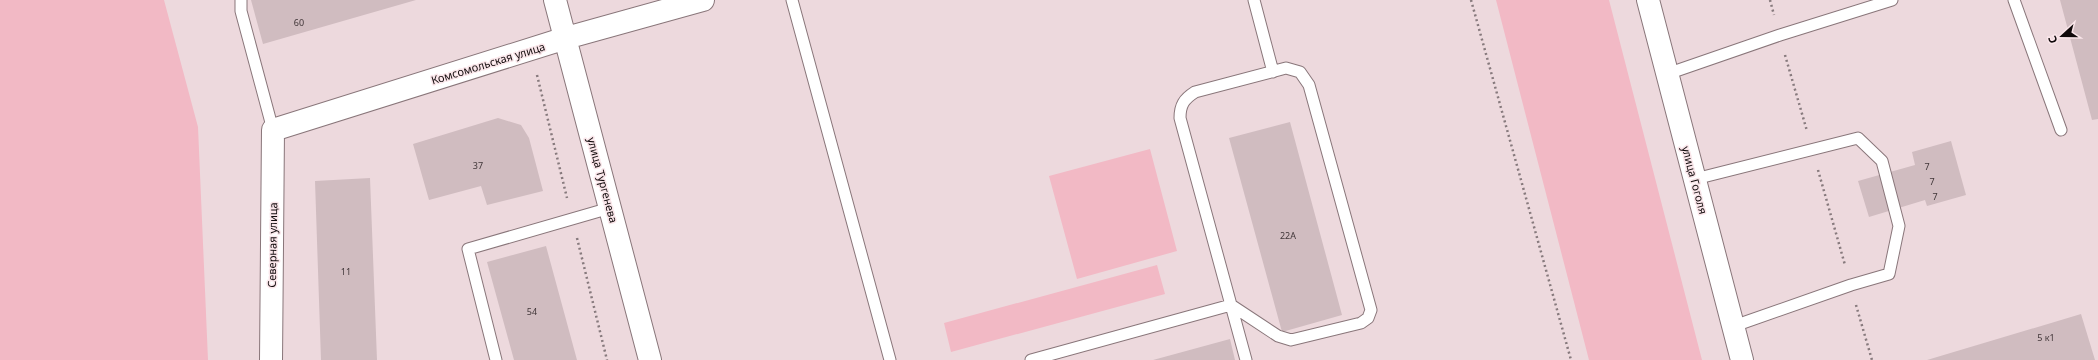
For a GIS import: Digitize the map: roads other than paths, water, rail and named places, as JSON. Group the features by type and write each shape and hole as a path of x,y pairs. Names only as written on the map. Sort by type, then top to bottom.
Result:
{"street":[{"name":"улица Тургенева","path":"555,0 650,360"},
{"name":"Комсомольская улица","path":"273,130 566,38 703,0"},
{"name":"улица Гоголя","path":"1648,0 1742,360"},
{"name":"Северная улица","path":"271,360 273,130"}],"lane":[{"path":"241,0 247,34 273,130"},
{"path":"792,0 890,360"},
{"path":"1254,0 1273,72"},
{"path":"1667,74 1780,35 1889,0"},
{"path":"2014,0 2061,130"},
{"path":"1031,360 1231,305 1278,336 1291,340 1361,323 1368,318 1371,310 1308,80 1296,70 1286,68 1195,92 1188,97 1180,110 1180,118 1231,305 1246,360"},
{"path":"1695,179 1813,151 1858,138 1882,161 1899,226 1889,274 1851,285 1734,326"},
{"path":"496,360 468,248 610,208"}]}
